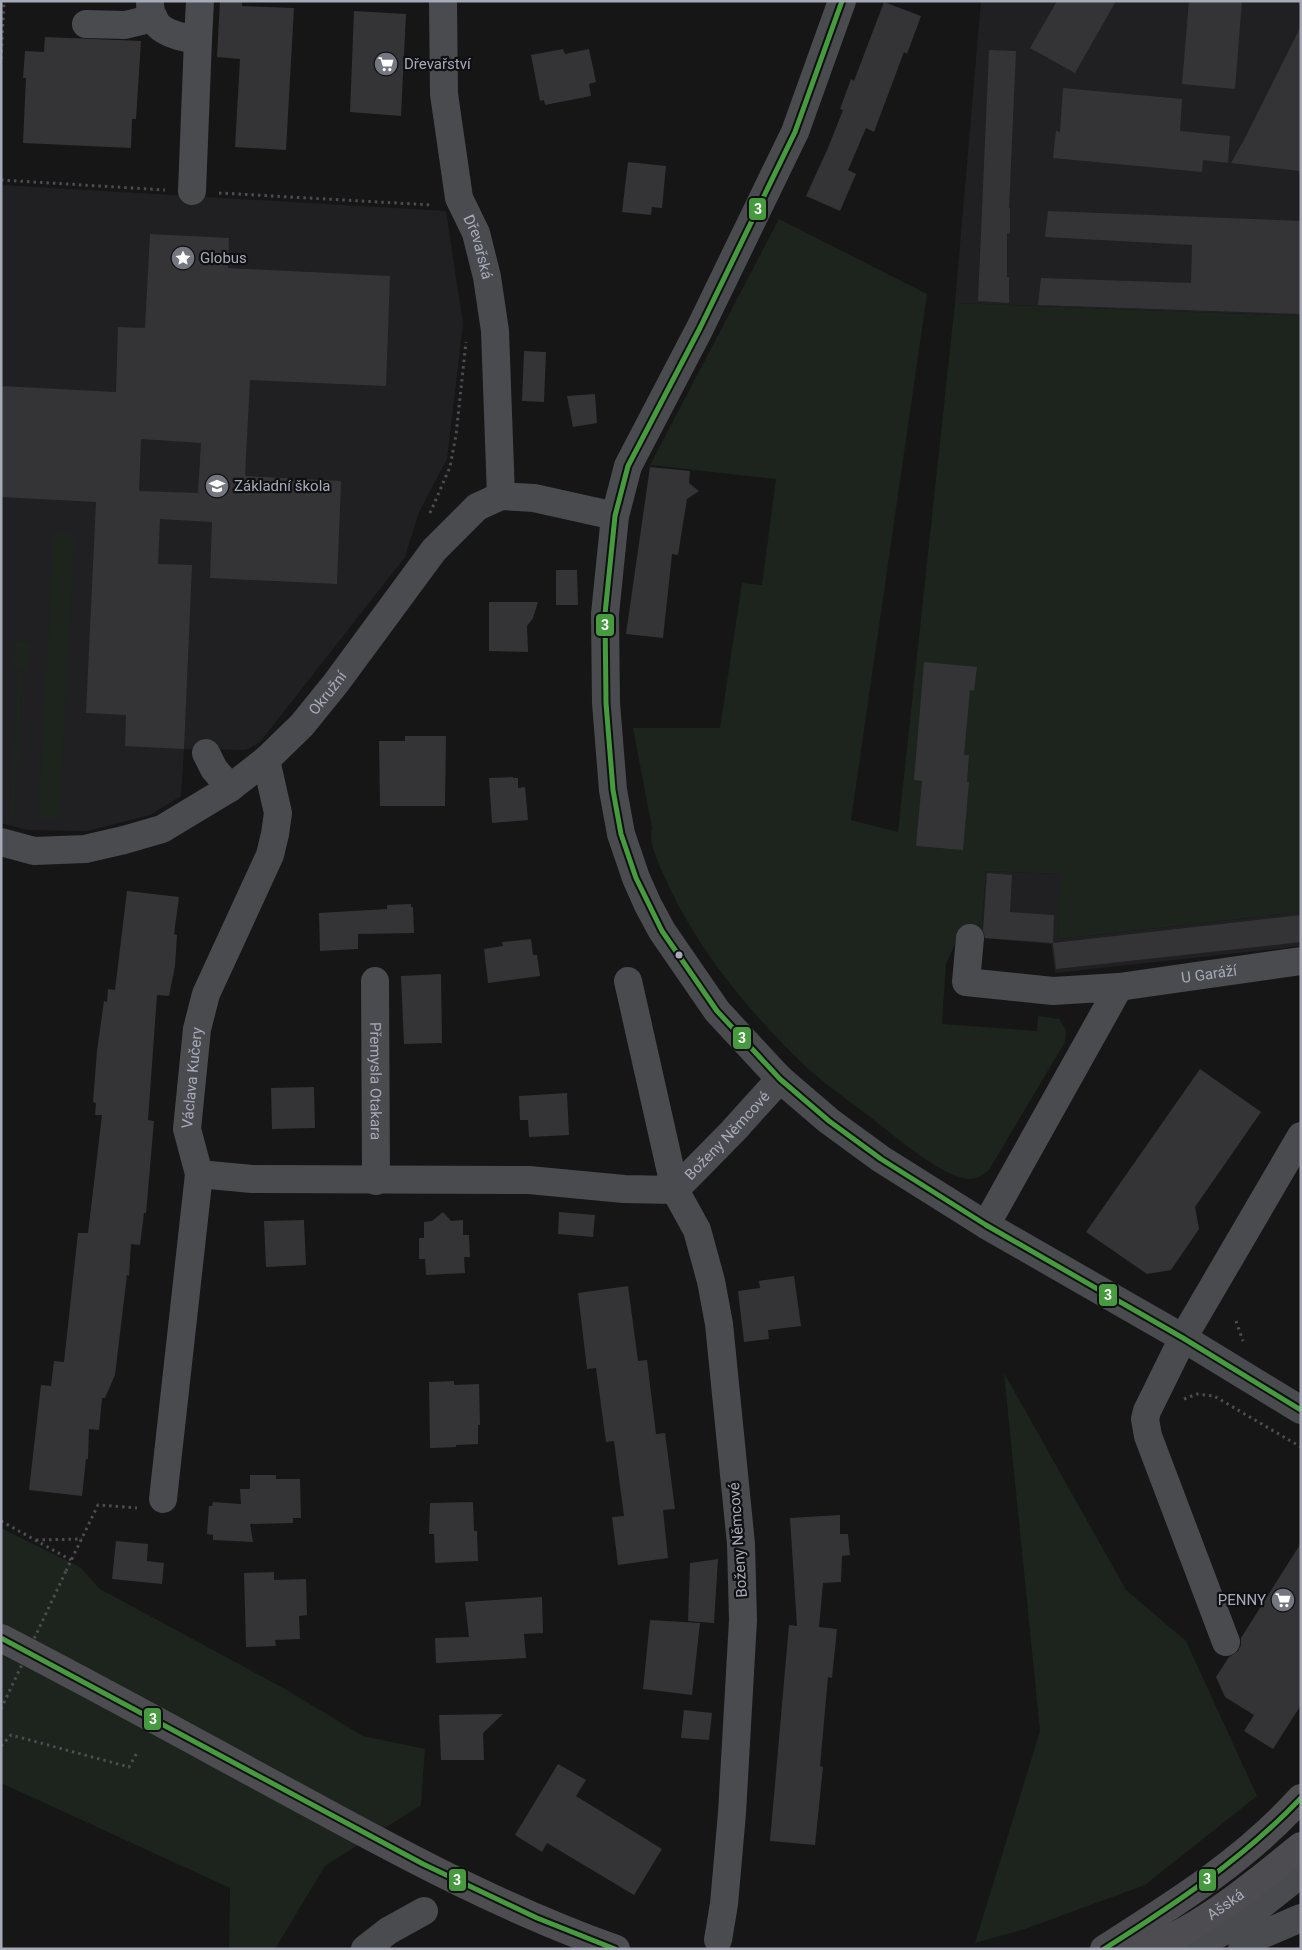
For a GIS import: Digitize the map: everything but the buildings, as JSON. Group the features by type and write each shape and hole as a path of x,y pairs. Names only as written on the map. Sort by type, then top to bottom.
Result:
{"main road":[{"path":"1,1638 96,1686 461,1884 540,1919 616,1949"},
{"name":"Ašská","path":"1104,1949 1199,1888 1228,1866 1277,1824 1301,1798"},
{"name":"Ašská","path":"1143,1948 1191,1926 1216,1910 1301,1846"}],"street":[{"path":"192,191 200,1"},
{"name":"Dřevařská","path":"443,1 444,94 459,198 476,232 487,277 495,332 501,496"},
{"name":"Boženy Němcové","path":"718,1940 724,1904 732,1813 742,1620 741,1544 719,1324 711,1281 697,1230 675,1190 733,1131 780,1078 717,1011 662,931 636,878 622,834 613,790 606,703 605,614 615,516 628,466 700,328 795,132 842,1"},
{"path":"86,24 125,24 152,10 159,26 172,36 198,40"},
{"name":"Okružní","path":"1,842 34,851 85,849 124,840 162,829 230,788 266,760 302,725 336,683 434,550 477,506 501,496 534,498 615,516"},
{"path":"206,753 214,769 230,788"},
{"name":"Václava Kučery","path":"163,1498 199,1174 187,1128 197,1029 206,994 270,855 278,813 266,760"},
{"name":"U Garáží","path":"970,938 966,982 1053,991 1119,987 1301,961"},
{"name":"Přemysla Otakara","path":"375,981 376,1181"},
{"path":"199,1174 252,1179 376,1181 529,1180 624,1189 675,1190 628,981"},
{"path":"986,1225 1119,987"},
{"path":"780,1078 829,1121 881,1159 986,1225 1182,1338 1301,1410"},
{"path":"1226,1642 1145,1428 1147,1411 1182,1338 1301,1136"},
{"path":"1143,1948 1180,1948 1198,1944 1218,1935 1301,1874"},
{"path":"364,1949 388,1931 424,1912"},
{"path":"1242,1949 1261,1935 1301,1918"},
{"path":"540,1919 576,1949"}],"path":[{"path":"1,59 4,1"},
{"path":"1,180 462,205"},
{"path":"429,517 450,467 456,435 467,333"},
{"path":"1180,1401 1197,1394 1214,1396 1301,1447"},
{"path":"1,1709 98,1506 161,1510 163,1498"},
{"path":"1,1521 72,1560"},
{"path":"35,1540 82,1539"},
{"path":"1,1746 3,1746 10,1735 129,1767 138,1751"}],"shaded area":[{"path":"981,1 1301,1 1301,316 955,303"},
{"name":"Základní škola","path":"1,185 446,211 463,324 447,459 419,512 405,557 260,742 246,750 184,749 181,796 150,815 88,831 27,830 1,823"},
{"path":"779,219 927,294 851,820 898,832 955,303 1301,316 1301,912 1058,939 1061,874 986,871 981,938 958,937 946,964 942,1024 1037,1031 1038,1016 1059,1019 1066,1030 1065,1042 989,1170 975,1178 969,1179 946,1172 922,1157 817,1076 779,1040 741,998 707,952 677,903 653,847 652,828 633,728 720,728 742,583 762,585 776,479 650,465"},
{"path":"54,533 75,534 59,819 38,818"},
{"path":"15,641 30,642 28,669 23,669 14,817 10,817 19,669 13,668"},
{"path":"986,871 1062,874 1058,939 1301,912 1301,946 1055,973 1051,944 981,938"},
{"path":"1004,1373 1126,1590 1186,1641 1257,1796 1145,1885 1025,1929 975,1943 1040,1731"},
{"path":"1,1528 80,1567 100,1589 285,1689 363,1736 425,1749 421,1805 325,1866 275,1949 229,1949 230,1888 1,1783"}],"transit line":[{"name":"3","path":"842,1 795,132 700,328 628,466 615,516 605,614 606,703 613,790 621,834 636,878 662,931 717,1011 780,1079 829,1121 881,1159 986,1225 1183,1338 1301,1410"},
{"name":"3","path":"1,1638 423,1864 537,1918 615,1949"},
{"name":"3","path":"1104,1949 1182,1898 1232,1861 1301,1798"}],"place":[{"name":"Dřevařství","path":"386,64"},
{"name":"Globus","path":"183,258"},
{"name":"Základní škola","path":"217,486"},
{"name":"PENNY","path":"1283,1600"}]}
